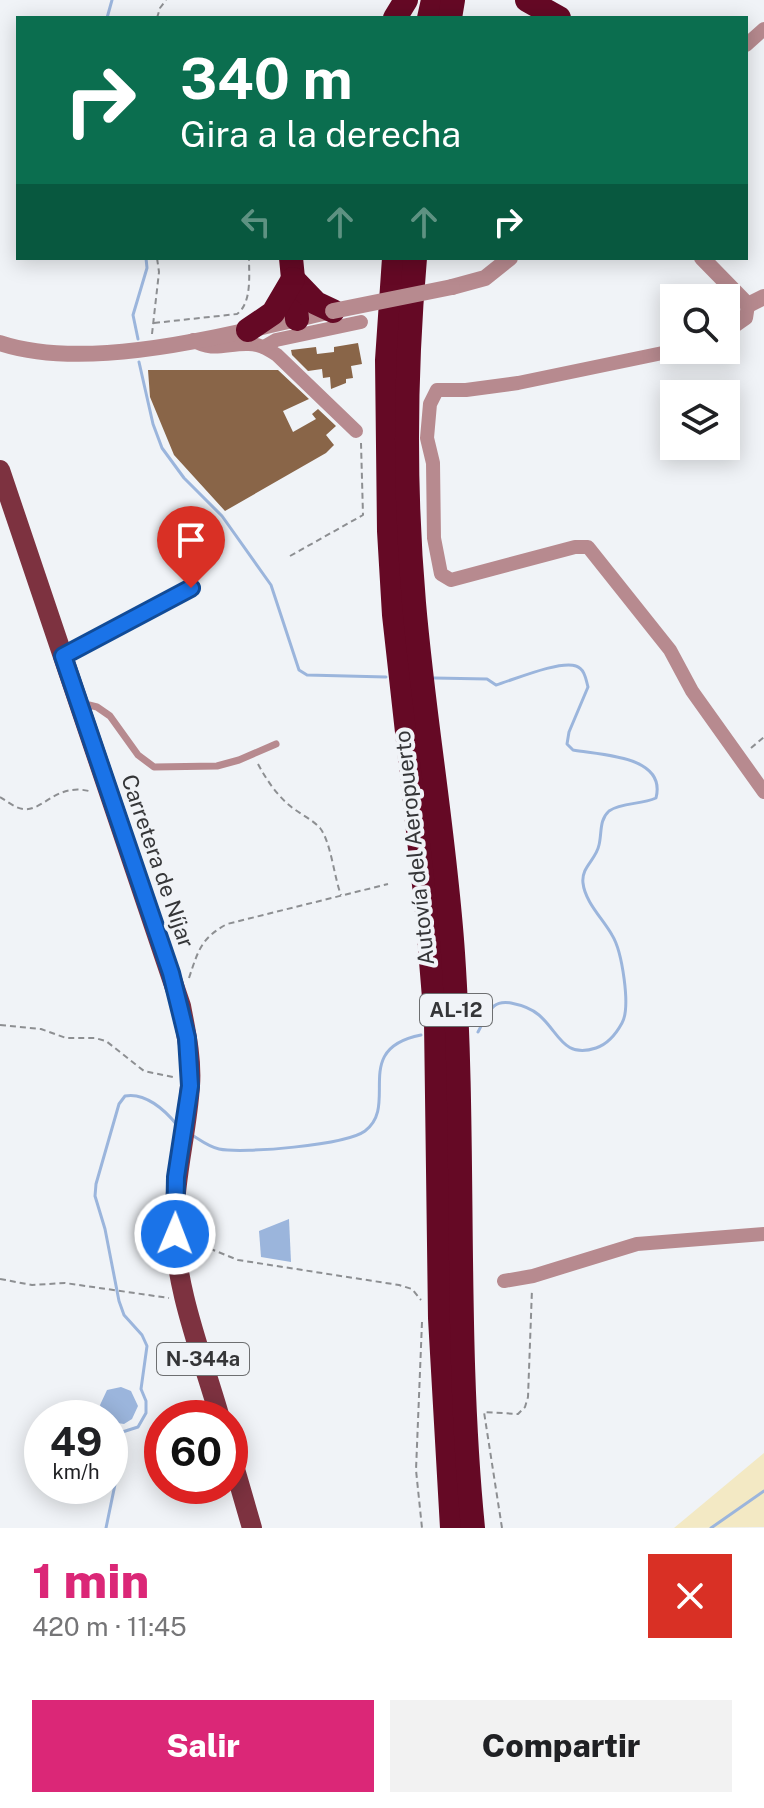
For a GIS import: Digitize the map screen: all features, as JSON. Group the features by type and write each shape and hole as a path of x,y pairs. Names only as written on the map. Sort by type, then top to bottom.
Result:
{"highway":[{"path":"527,0 555,16"},
{"path":"384,260 387,360"},
{"name":"Autovía del Aeropuerto","path":"394,260 387,360 389,531 394,615 436,1022 440,1332 452,1528"},
{"name":"Autovía del Aeropuerto","path":"415,260 409,325 407,495 414,599 447,891 457,1020 463,1405 473,1528"},
{"path":"409,325 422,260"},
{"path":"292,268 316,303 333,311"},
{"path":"292,268 297,319"},
{"path":"256,339 273,313 292,268"}],"main road":[{"name":"Carretera de Níjar","path":"0,470 181,1006 190,1086 176,1177 175,1234 186,1300 215,1400"},
{"path":"245,1504 252,1528"}],"street":[{"path":"748,43 764,29"},
{"path":"193,340 208,347 249,343 297,319 485,278 508,260"},
{"path":"704,260 748,305"},
{"path":"748,305 764,297"},
{"path":"740,322 746,318 748,305"},
{"path":"2,344 43,353 90,354 193,340 276,340 361,322"},
{"path":"256,339 277,355 356,431"},
{"path":"660,354 518,383 466,390 437,390 430,404 427,438 433,463 434,538 441,574 451,580 575,547 588,547 670,650 692,691 764,792"},
{"path":"63,656 191,588"},
{"path":"504,1281 533,1276 637,1244 764,1234"}],"lane":[{"path":"79,703 97,707 110,716 138,755 154,767 217,766 276,744"}],"path":[{"path":"151,347 159,272 157,260"},
{"path":"154,323 237,314 243,309 247,298 249,260"},
{"path":"290,556 363,515 362,445 356,431"},
{"path":"741,757 764,737"},
{"path":"254,754 274,789 288,804 319,827 326,839 333,875 342,896"},
{"path":"0,797 19,808 29,809 76,788 110,794"},
{"path":"190,978 202,942 227,924 388,884"},
{"path":"0,1025 41,1029 66,1038 106,1041 144,1071 176,1077 190,1086"},
{"path":"175,1234 238,1260 399,1285 412,1289 423,1303"},
{"path":"502,1528 484,1412 518,1414 525,1407 533,1276"},
{"path":"0,1279 32,1285 65,1283 186,1300"},
{"path":"422,1318 416,1470 422,1528"}],"sand":[{"path":"764,1453 764,1527 674,1528"}],"water":[{"path":"289,1219 291,1262 261,1257 259,1231"},
{"path":"121,1387 131,1391 138,1406 132,1419 128,1422 128,1400 102,1400 107,1390"}],"building":[{"path":"358,343 362,364 351,366 353,378 331,389 330,377 323,378 322,369 308,371 291,350 316,347 317,354 334,352 334,347"},
{"path":"148,370 278,370 309,399 283,411 293,432 316,419 312,414 318,409 336,426 326,435 334,445 326,453 225,511 174,455 150,397"}],"waterway":[{"path":"108,16 112,0"},
{"path":"138,339 133,315 147,268 146,260"},
{"path":"139,362 153,424 162,448 184,478 222,516 271,585 299,670 307,675 386,677"},
{"path":"434,678 487,679 496,685 548,668 579,667 588,687 567,744 573,750 614,756 641,765 651,773 657,784 656,798 609,811 602,823 597,850 583,877 587,897 612,935 622,966 626,1005 617,1031 600,1046 576,1050 563,1042 536,1013 504,1002 491,1009 478,1032"},
{"path":"192,1135 212,1147 231,1150 294,1147 354,1136 365,1131 375,1120 379,1107 381,1065 387,1052 400,1042 421,1035"},
{"path":"106,1528 118,1470 111,1444 116,1434 138,1427 146,1413 146,1401 141,1389 147,1346 142,1335 124,1315 119,1301 95,1196 96,1184 119,1104 125,1096 147,1099 177,1125"},
{"path":"711,1528 764,1491"}],"route":[{"path":"175,1234 176,1177 190,1086 181,1006 63,656 191,588"}]}
